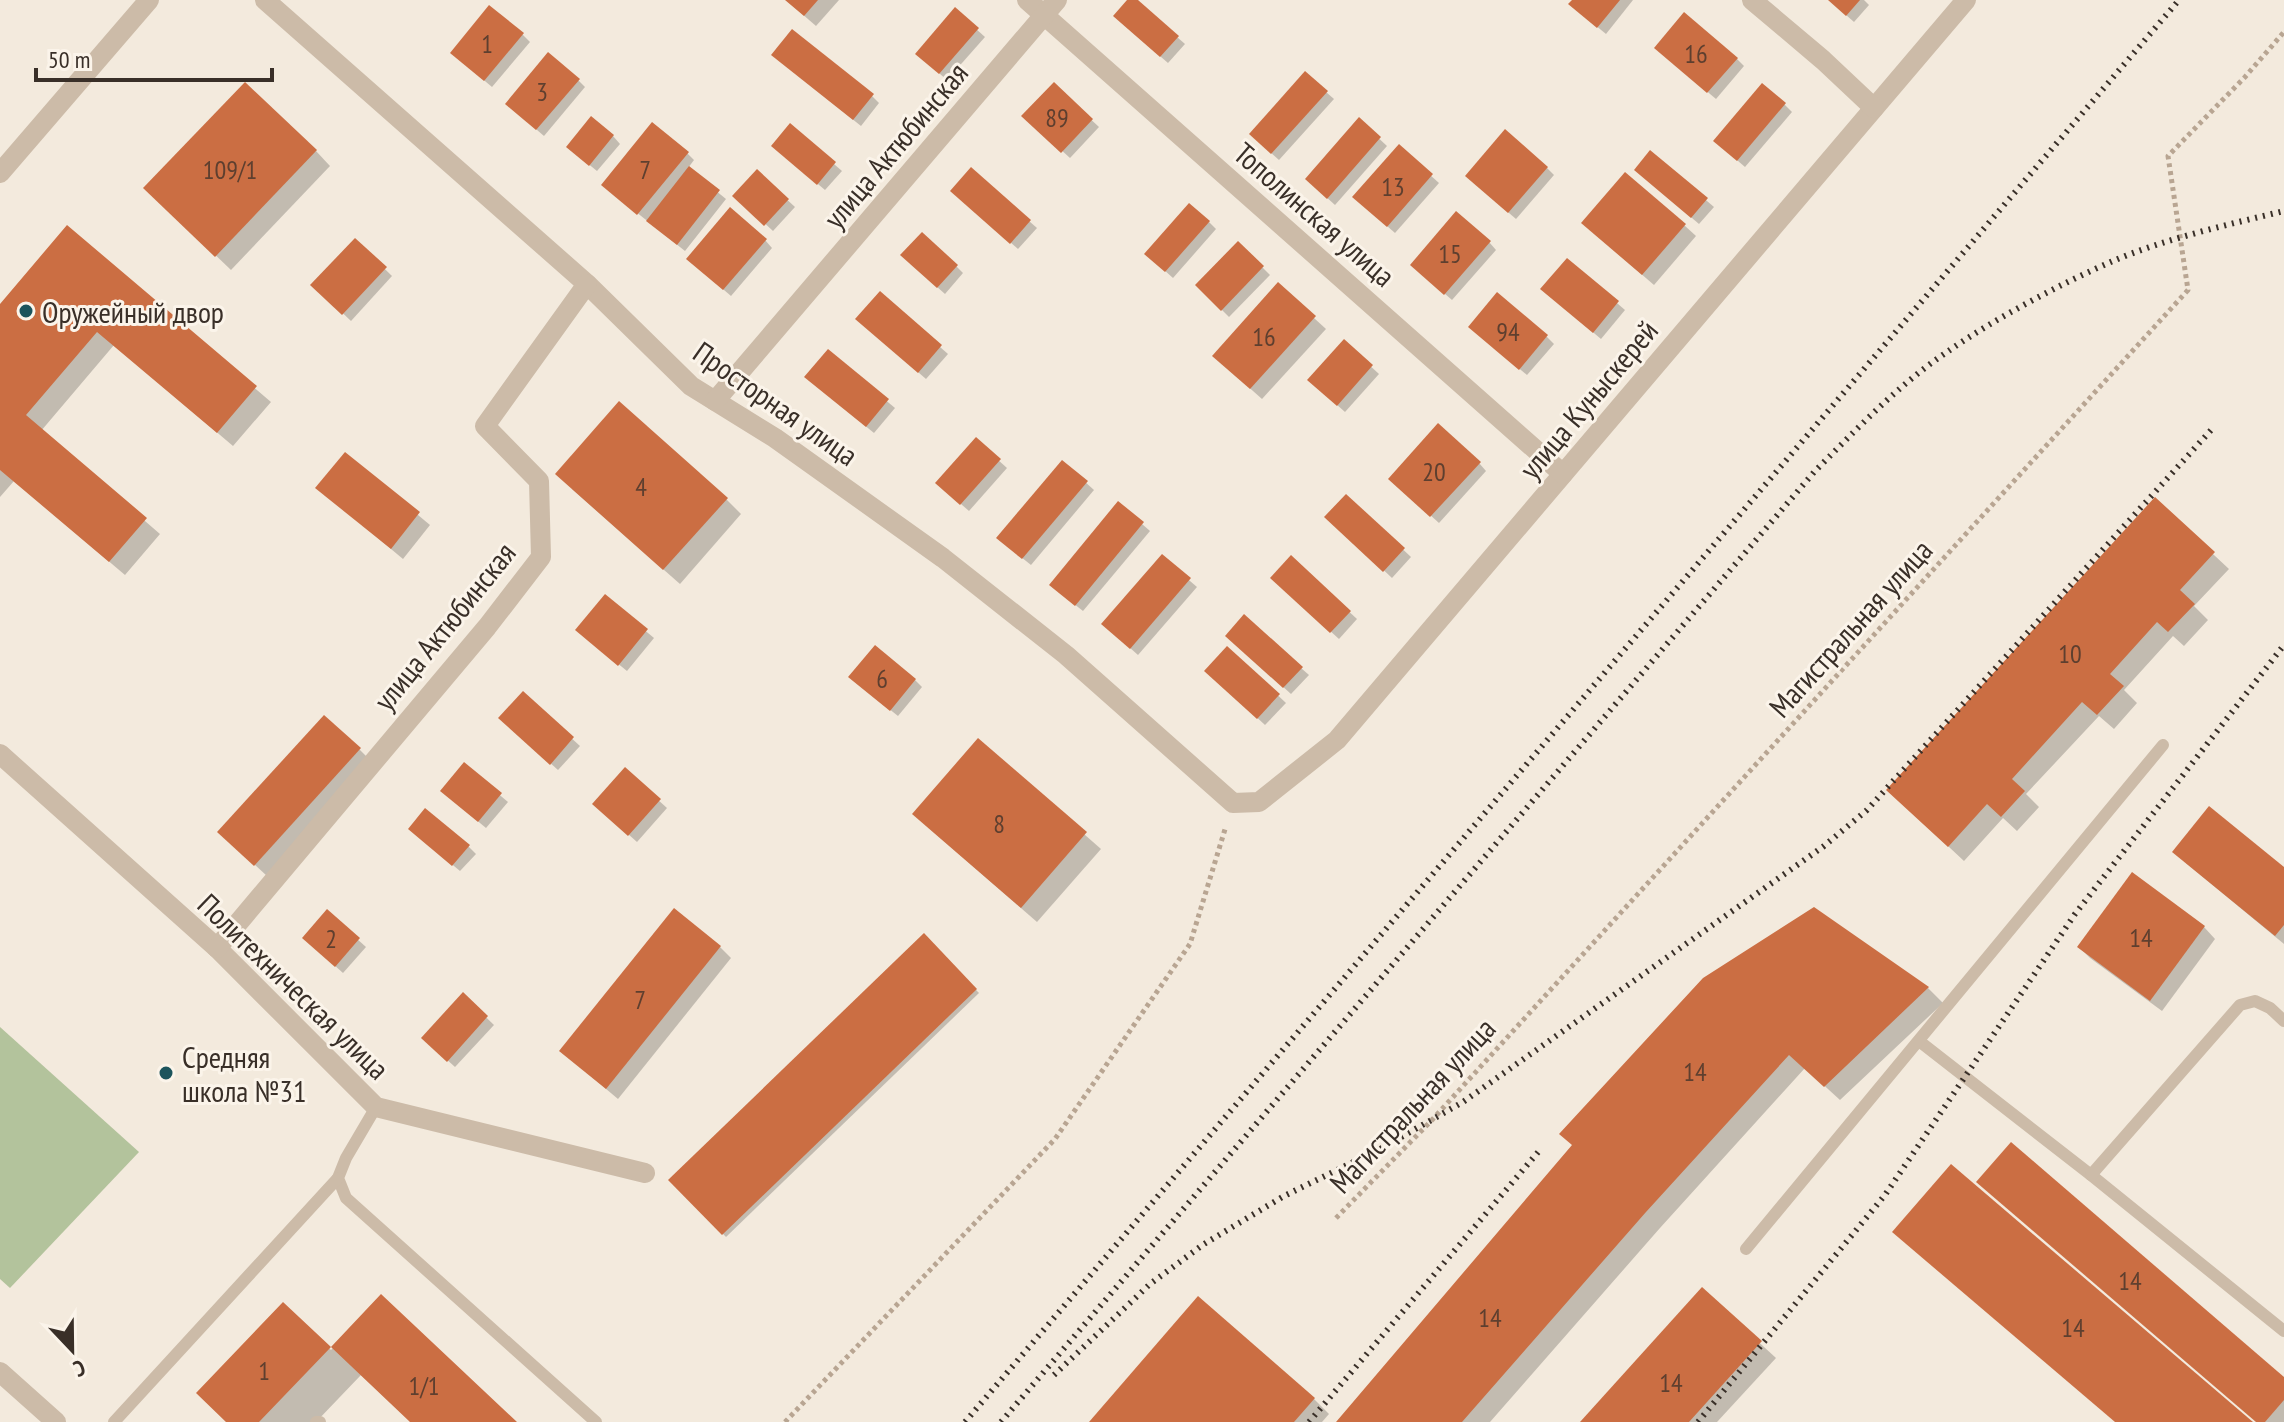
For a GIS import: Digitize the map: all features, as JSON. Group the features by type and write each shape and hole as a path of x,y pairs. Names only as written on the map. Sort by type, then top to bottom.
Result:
{"street":[{"path":"0,173 149,0"},
{"name":"Просторная улица","path":"265,0 587,284 691,386 775,438 943,558 1066,655 1233,803"},
{"name":"Тополинская улица","path":"1027,0 1051,7 1563,474"},
{"path":"1752,0 1874,108"},
{"name":"улица Куныскерей","path":"1233,803 1259,802 1337,740 1966,0"},
{"name":"улица Актюбинская","path":"715,401 1051,7"},
{"name":"улица Актюбинская","path":"217,948 487,627 541,557 539,481 485,426 587,284"},
{"name":"Политехническая улица","path":"0,754 217,948 376,1107 645,1173"},
{"path":"0,1372 56,1422"}],"lane":[{"path":"1746,1249 2163,745"},
{"path":"2091,1175 2240,1005 2255,1001 2270,1008 2284,1021"},
{"path":"1919,1041 2284,1331"},
{"path":"114,1422 338,1178 376,1107"},
{"path":"338,1178 346,1198 596,1422"}],"path":[{"name":"Магистральная улица","path":"1336,1218 1432,1120 2188,290 2168,156 2284,32"},
{"path":"785,1422 1055,1139 1190,944 1233,803"}],"green space":[{"path":"0,1027 139,1152 10,1288 0,1279"}],"building":[{"path":"785,0 818,0 804,16"},
{"path":"1127,0 1138,0 1179,36 1160,57 1113,16"},
{"path":"1572,0 1620,0 1597,28 1568,4"},
{"path":"1828,0 1860,0 1846,16"},
{"path":"489,5 524,33 484,81 450,53"},
{"path":"955,7 979,28 939,74 915,54"},
{"path":"1684,12 1738,58 1707,93 1654,48"},
{"path":"792,29 874,94 853,120 771,55"},
{"path":"548,52 580,79 536,130 505,104"},
{"path":"1305,71 1328,91 1271,154 1249,134"},
{"path":"245,82 317,150 215,257 143,188"},
{"path":"1054,82 1093,119 1061,153 1021,116"},
{"path":"1762,83 1786,103 1737,161 1713,141"},
{"path":"591,116 614,135 589,166 566,147"},
{"path":"1359,117 1381,137 1327,199 1305,179"},
{"path":"652,122 689,152 637,215 601,185"},
{"path":"790,123 836,162 817,185 771,146"},
{"path":"1505,129 1548,167 1508,213 1465,176"},
{"path":"1399,144 1433,174 1387,227 1352,197"},
{"path":"1650,150 1708,198 1691,218 1634,170"},
{"path":"689,166 720,190 677,245 646,221"},
{"path":"971,167 1031,220 1010,244 950,191"},
{"path":"757,169 789,199 764,226 732,196"},
{"path":"1625,172 1686,224 1642,275 1581,223"},
{"path":"1189,203 1210,221 1165,272 1144,254"},
{"path":"730,207 767,239 723,290 686,259"},
{"path":"1456,211 1491,241 1444,295 1410,265"},
{"path":"67,225 257,386 217,433 97,332 26,415 147,518 109,562 0,470 0,304"},
{"path":"922,232 958,265 937,288 900,255"},
{"path":"355,238 387,267 342,315 310,285"},
{"path":"1238,241 1264,266 1221,311 1195,285"},
{"path":"1567,258 1619,301 1593,333 1540,289"},
{"path":"1278,282 1316,316 1250,389 1212,356"},
{"path":"880,291 942,345 918,373 855,319"},
{"path":"1497,292 1548,335 1519,370 1468,327"},
{"path":"1344,339 1373,365 1337,406 1307,380"},
{"path":"828,349 889,399 866,427 804,377"},
{"path":"619,401 728,498 663,570 555,474"},
{"path":"1438,423 1481,462 1430,517 1388,479"},
{"path":"976,437 1001,459 960,505 935,483"},
{"path":"345,452 420,512 391,549 315,488"},
{"path":"1062,460 1088,481 1022,559 996,538"},
{"path":"1346,494 1405,548 1383,572 1324,517"},
{"path":"2155,497 2215,552 2180,590 2195,604 2168,632 2157,622 2110,674 2124,686 2097,715 2082,702 2012,779 2025,791 2001,817 1987,804 1948,847 1886,790"},
{"path":"1118,501 1144,522 1075,606 1049,585"},
{"path":"1162,554 1191,578 1130,649 1101,624"},
{"path":"1291,555 1351,611 1330,633 1270,578"},
{"path":"605,594 648,629 618,666 575,630"},
{"path":"1244,614 1303,667 1283,688 1225,636"},
{"path":"875,645 916,679 890,711 848,677"},
{"path":"1227,646 1280,694 1257,719 1204,671"},
{"path":"523,691 574,737 550,765 498,718"},
{"path":"324,715 361,748 254,866 217,832"},
{"path":"978,738 1087,832 1021,908 912,814"},
{"path":"464,762 502,793 478,822 440,791"},
{"path":"625,767 661,799 628,836 592,804"},
{"path":"2209,806 2284,867 2284,925 2275,936 2172,852"},
{"path":"425,808 470,845 452,866 408,829"},
{"path":"2132,872 2205,926 2150,1001 2077,947"},
{"path":"1814,907 1929,987 1824,1087 1789,1055 1462,1422 1336,1422 1572,1145 1559,1134 1703,978"},
{"path":"674,908 721,946 606,1089 559,1051"},
{"path":"327,909 360,938 335,967 302,938"},
{"path":"924,933 977,989 722,1235 668,1180"},
{"path":"463,992 488,1016 447,1062 421,1038"},
{"path":"2011,1142 2284,1377 2284,1400 2265,1422 2256,1422 1976,1182"},
{"path":"1951,1164 2253,1422 2115,1422 1892,1232"},
{"path":"1702,1287 1762,1341 1689,1422 1580,1422"},
{"path":"381,1294 517,1422 410,1422 331,1347"},
{"path":"1198,1296 1315,1398 1294,1422 1089,1422"},
{"path":"283,1302 331,1347 259,1422 226,1422 196,1393"}],"railway":[{"path":"965,1422 2179,0"},
{"path":"1001,1422 1815,471 1878,408 1929,365 1965,340 2071,280 2154,246 2284,211"},
{"path":"1054,1375 1150,1284 1204,1244 1284,1196 1382,1148 1463,1102 1824,846 1867,810 2212,429"},
{"path":"1698,1422 1885,1195 2075,914 2284,645"},
{"path":"1309,1422 1539,1151"}],"place":[{"name":"Оружейный двор","path":"26,311"},
{"name":"Средняя школа №31","path":"166,1073"}]}
